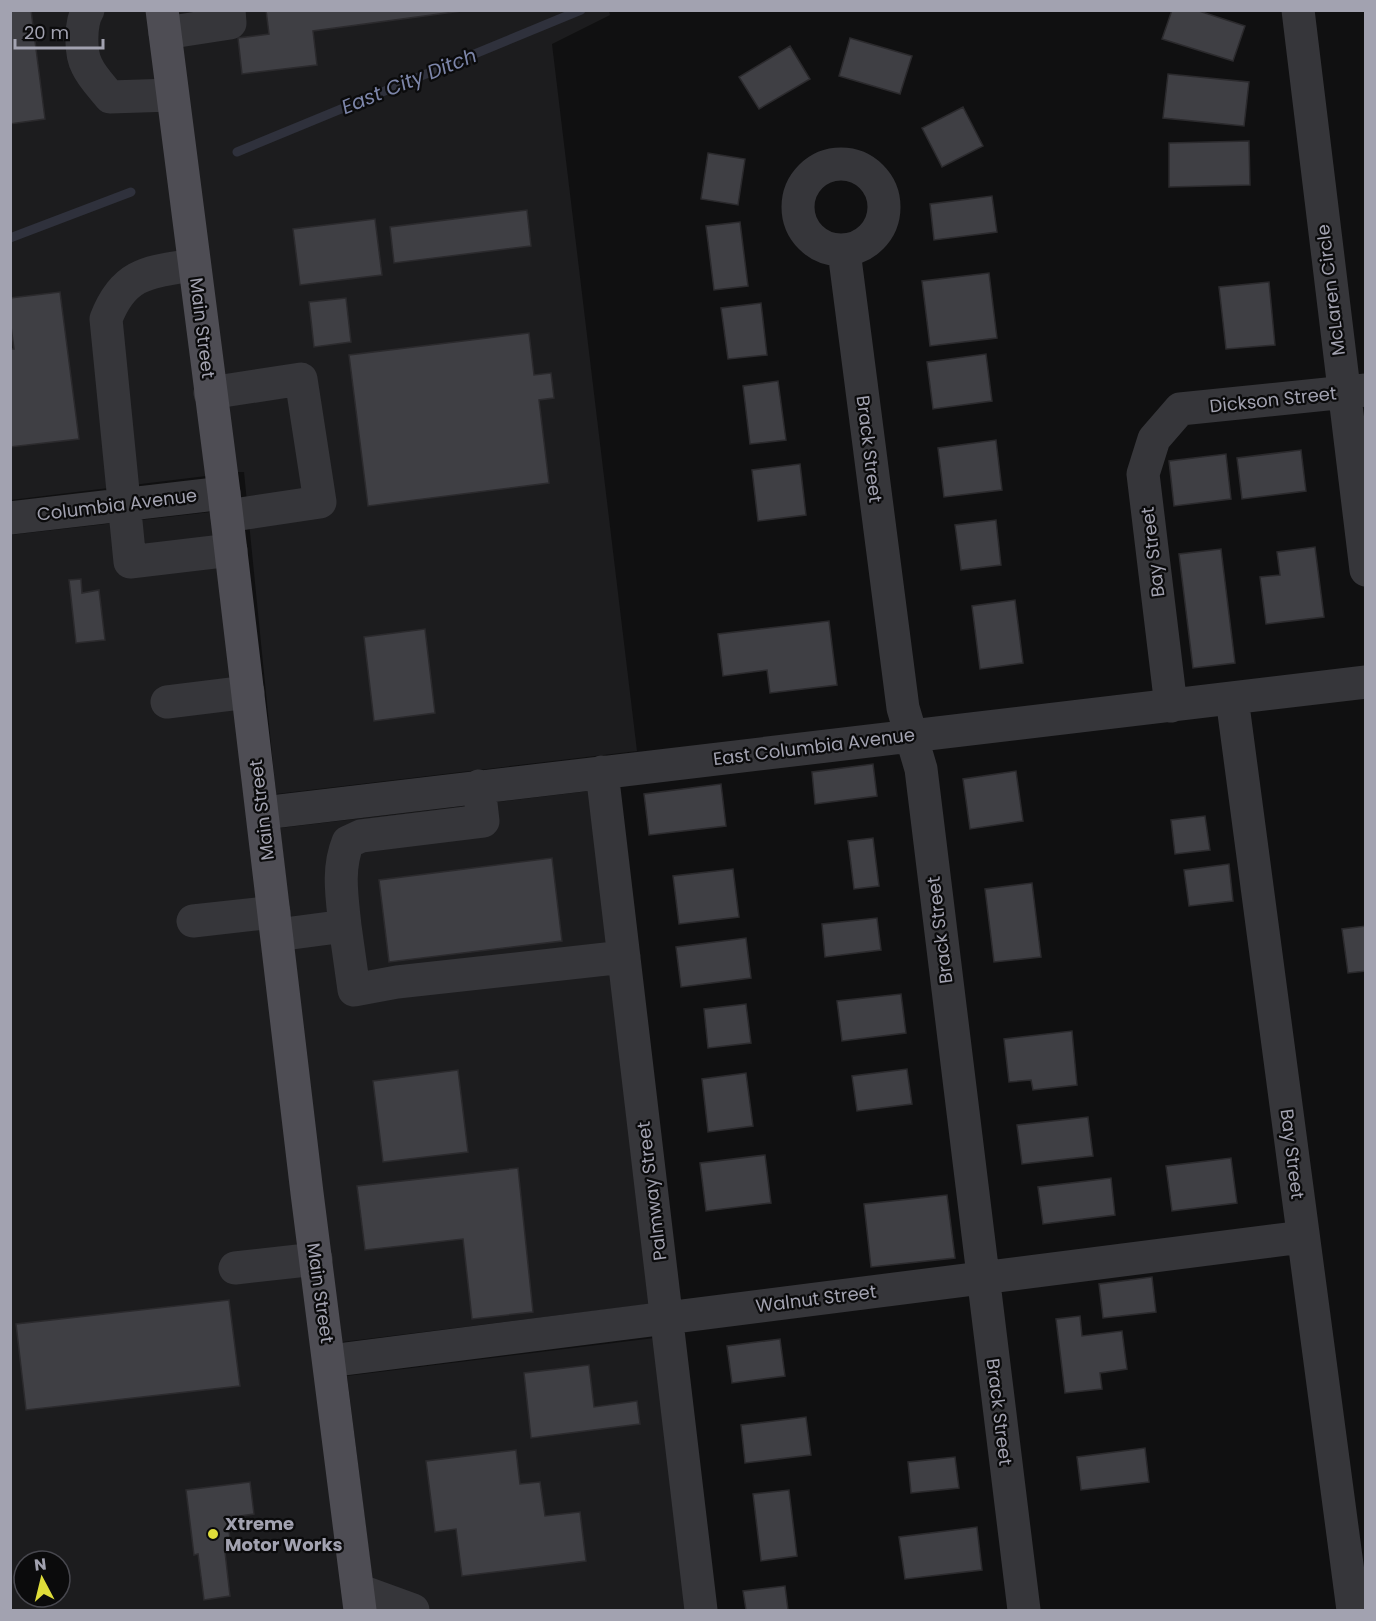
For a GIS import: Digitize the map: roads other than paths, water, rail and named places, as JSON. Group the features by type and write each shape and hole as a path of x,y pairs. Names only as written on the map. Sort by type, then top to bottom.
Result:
{"main road":[{"name":"Main Street","path":"163,22 231,550 359,1600"}],"street":[{"path":"88,10 81,30 86,65 110,97 172,95"},
{"path":"163,22 230,23 229,10"},
{"name":"McLaren Circle","path":"1298,10 1354,392 1365,570"},
{"name":"Brack Street","path":"844,251 903,708 921,769 1024,1611"},
{"path":"194,265 140,275 112,302 106,319 130,562 231,550"},
{"name":"Columbia Avenue","path":"10,518 123,505 320,502 302,379 210,393"},
{"name":"Dickson Street","path":"1180,409 1354,392"},
{"name":"Bay Street","path":"1171,706 1143,474 1154,439 1180,409"},
{"name":"East Columbia Avenue","path":"263,813 1365,682"},
{"path":"166,702 248,692"},
{"name":"Bay Street","path":"1232,698 1353,1611"},
{"name":"Palmway Street","path":"602,772 701,1611"},
{"path":"479,786 483,820 367,835 353,838 348,842 342,855 340,875 354,990 397,982 624,957"},
{"path":"362,800 367,835"},
{"path":"193,921 345,926"},
{"name":"Walnut Street","path":"329,1361 1303,1237"},
{"path":"235,1268 316,1259"},
{"path":"359,1600 413,1611"}],"waterway":[{"name":"East City Ditch","path":"237,152 581,10"},
{"name":"East City Ditch","path":"10,238 131,192"}],"place":[{"name":"Xtreme Motor Works","path":"213,1534"}]}
